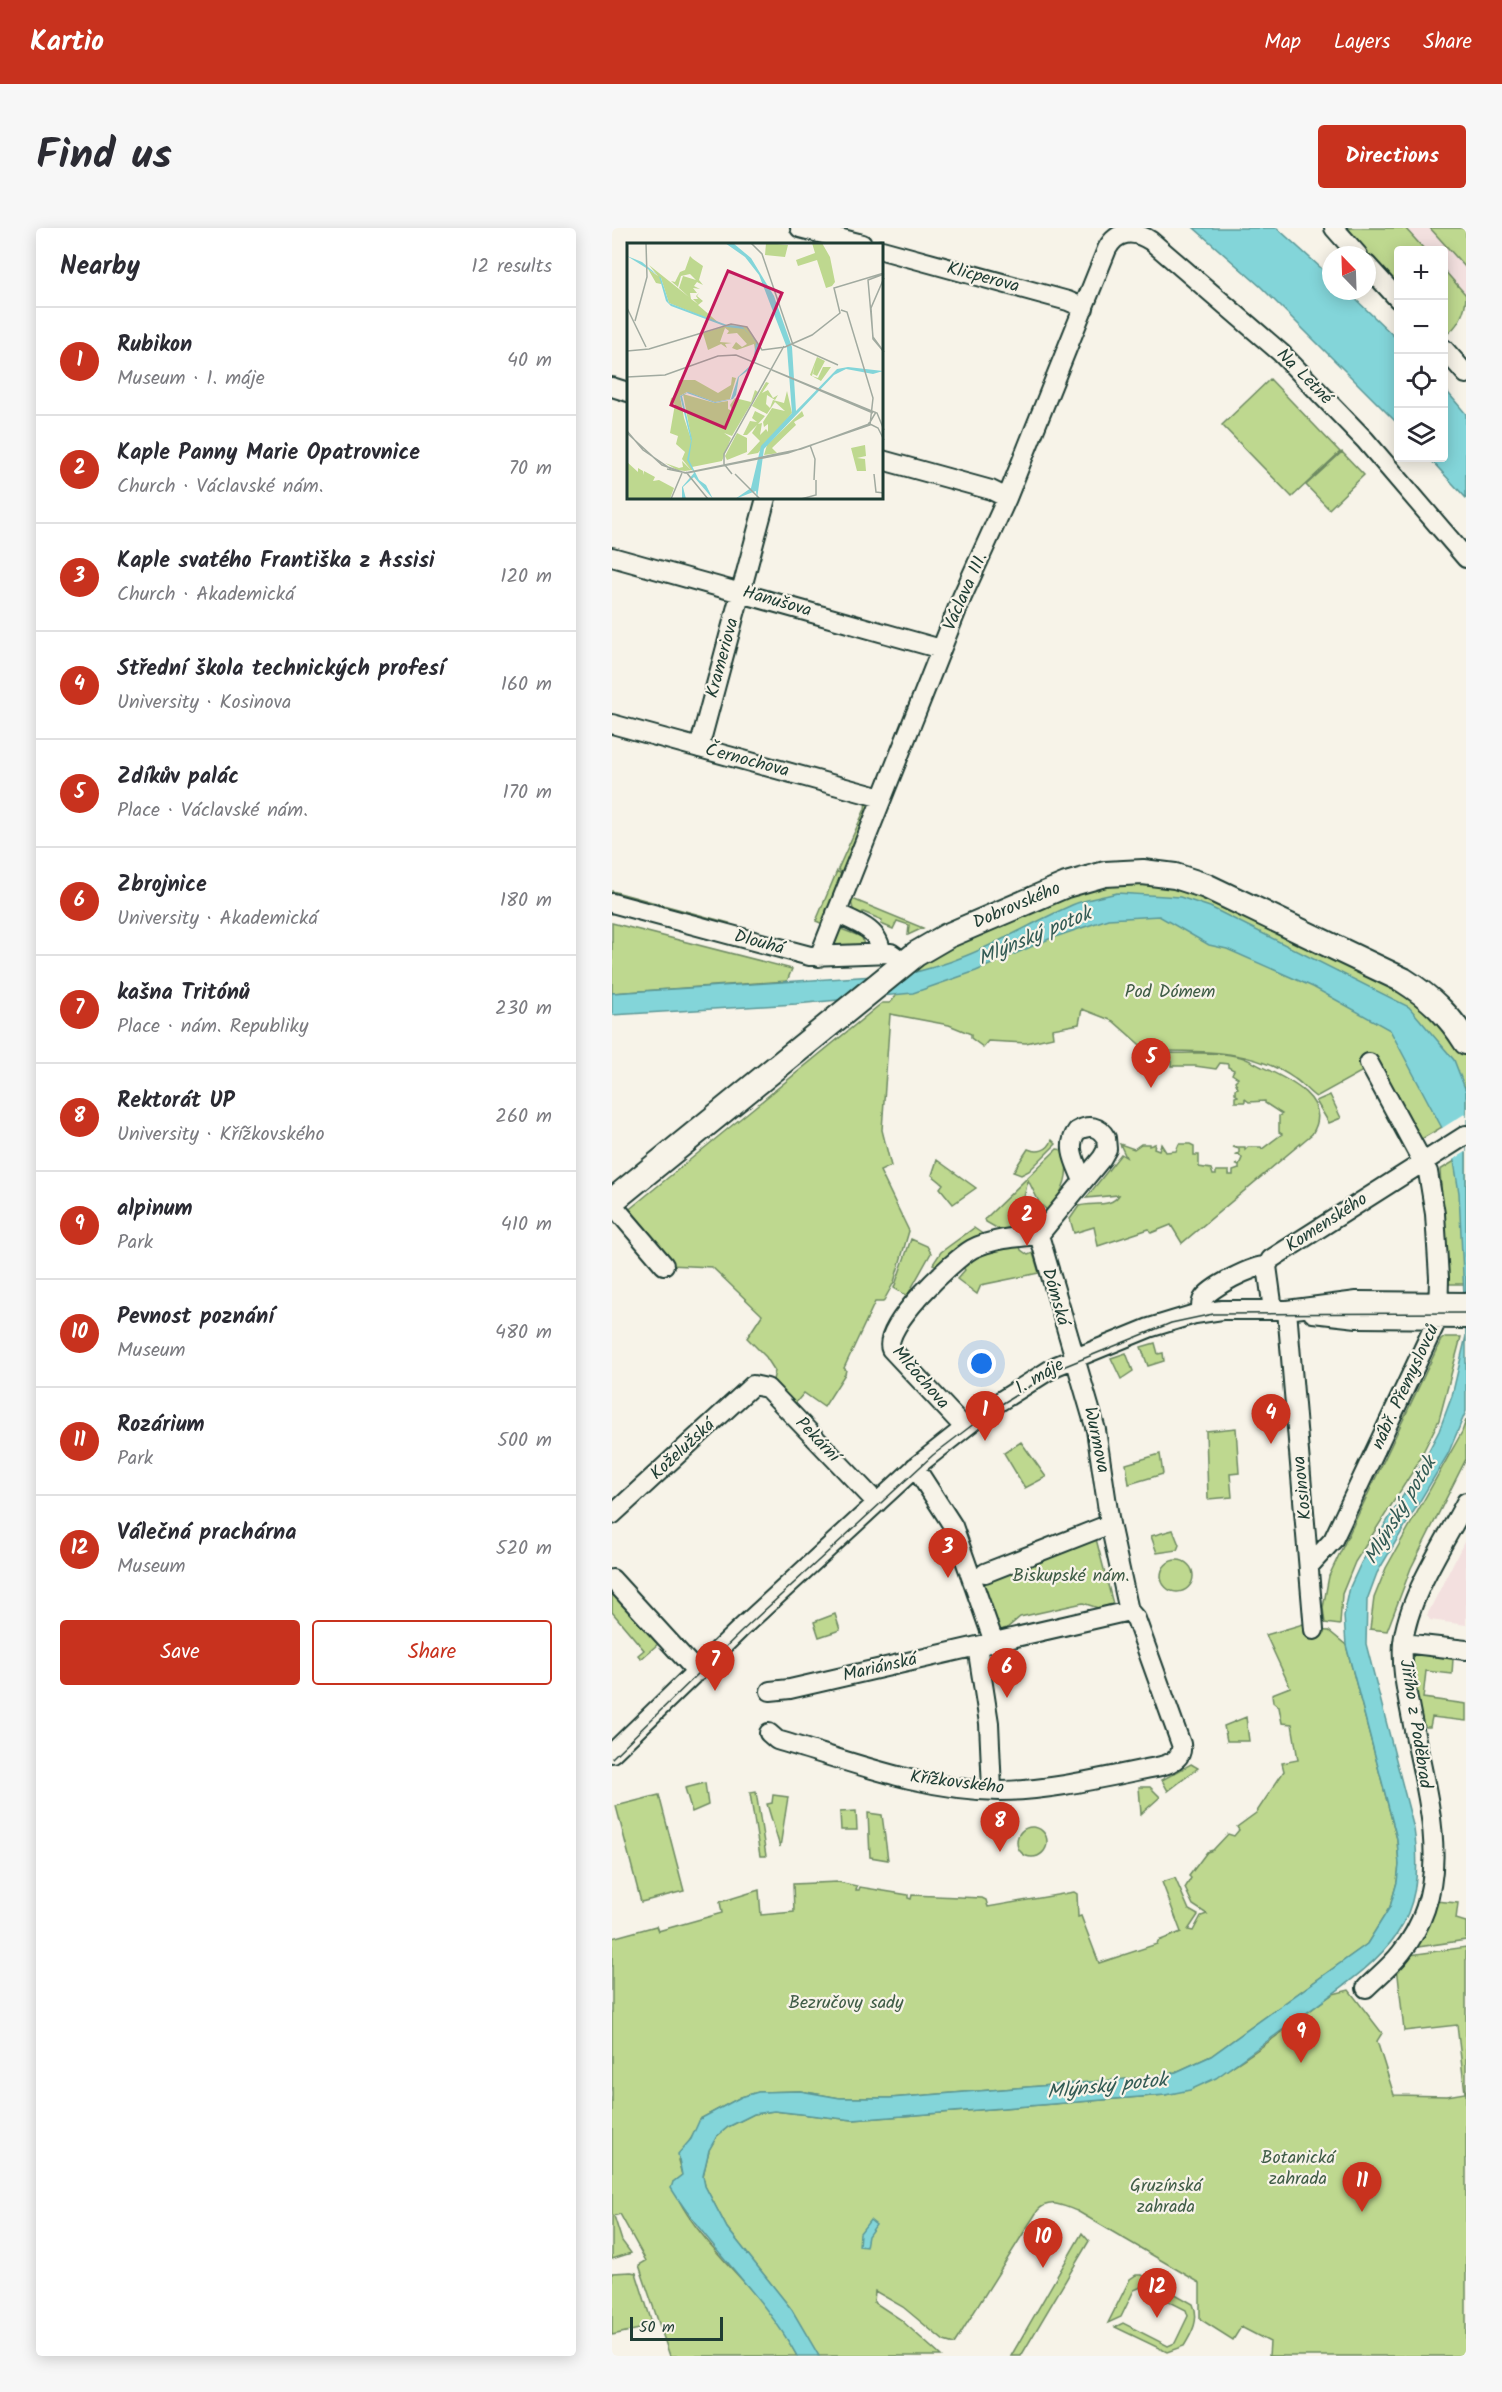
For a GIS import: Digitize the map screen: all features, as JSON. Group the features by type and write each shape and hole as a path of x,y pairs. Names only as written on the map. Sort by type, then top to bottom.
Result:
{"main road":[{"name":"Dobrovského","path":"612,1203 859,1000 898,969 946,936 1080,880 1119,872 1164,874 1206,886 1403,980 1425,994 1444,1011 1466,1042"}],"street":[{"path":"800,228 858,243"},
{"path":"1334,228 1350,246"},
{"name":"Václava III.","path":"819,957 941,649 1007,498 1111,242 1121,231"},
{"name":"Na Letné","path":"1121,231 1138,233 1151,241 1281,353 1372,448 1466,558"},
{"name":"Klicperova","path":"884,251 1068,301 1084,308"},
{"path":"1376,274 1394,294"},
{"path":"1448,354 1466,374"},
{"path":"612,387 627,392"},
{"path":"884,461 991,490 1007,498"},
{"name":"Krameriova","path":"699,748 765,500"},
{"name":"Hanušova","path":"612,557 941,649"},
{"name":"Černochova","path":"612,724 882,798"},
{"name":"Dlouhá","path":"612,903 801,954 819,957 881,953 897,955 898,969"},
{"path":"836,913 876,936 881,943 881,953"},
{"name":"nábř. Přemyslovců","path":"1310,1565 1333,1540 1442,1310 1435,1214 1424,1161 1369,1063"},
{"name":"Komenského","path":"1201,1313 1201,1303 1206,1294 1252,1267 1267,1266 1271,1259 1466,1135"},
{"path":"1039,1235 1083,1181"},
{"path":"612,1203 664,1265"},
{"name":"Mlčochova","path":"964,1427 894,1353 889,1340 917,1299 951,1264 972,1249 992,1242 1039,1235"},
{"name":"Dómská","path":"1039,1235 1073,1358"},
{"name":"Kosinova","path":"1267,1266 1280,1310 1310,1565 1314,1630"},
{"name":"1. máje","path":"612,1753 915,1467 964,1427 1028,1383 1073,1358 1166,1322 1201,1313 1280,1310 1357,1318 1442,1310 1466,1302"},
{"name":"1. máje","path":"1442,1310 1466,1318"},
{"name":"Wurmova","path":"1073,1358 1096,1430 1110,1524"},
{"name":"Pekární","path":"753,1385 767,1388 877,1503"},
{"name":"Koželužská","path":"612,1515 753,1385"},
{"path":"915,1467 953,1526 986,1644 993,1790"},
{"name":"Jiřího z Poděbrad","path":"1366,1988 1401,1953 1426,1910 1433,1886 1435,1860 1431,1814 1406,1688 1403,1643 1410,1611 1466,1502"},
{"path":"985,1573 1110,1524 1129,1611 986,1644"},
{"path":"612,1579 692,1677"},
{"name":"Křížkovského","path":"769,1733 777,1740 866,1769 939,1784 993,1790 1061,1784 1161,1766 1175,1761 1181,1752 1181,1744 1136,1619 1129,1611"},
{"path":"1403,1643 1466,1650"},
{"name":"Mariánská","path":"777,1690 986,1644"}],"shaded area":[{"path":"1405,228 1466,228 1466,295 1448,275 1448,246 1421,246"},
{"path":"1466,1538 1466,1625 1430,1620 1427,1615"}],"green space":[{"path":"1343,228 1405,228 1421,246 1394,246 1394,285 1376,265 1376,246 1359,246"},
{"path":"1430,228 1466,228 1466,268 1448,246"},
{"path":"1448,275 1466,295 1465,307 1449,333"},
{"path":"1270,379 1340,452 1292,497 1222,425"},
{"path":"1342,452 1364,475 1329,509 1306,485"},
{"path":"866,801 870,809 843,875 838,869 865,809"},
{"path":"837,871 843,876 823,924 816,921"},
{"name":"Pod Dómem","path":"1177,883 1415,996 1466,1054 1466,1113 1420,1140 1377,1063 1316,1097 1298,1081 1278,1069 1243,1057 1224,1053 1147,1051 1113,1021 1082,1009 1079,1024 1052,1029 1053,1037 1026,1043 988,1041 983,1047 971,1038 971,1034 949,1025 890,1014 882,1130 891,1166 880,1171 909,1231 894,1282 883,1302 875,1302 844,1368 845,1374 824,1407 804,1393 793,1406 772,1385 775,1371 766,1357 747,1338 762,1315 712,1267 669,1265 626,1212 882,1003 890,1003 896,996 897,987 940,950 1084,885"},
{"path":"612,891 729,923 725,927 612,896"},
{"path":"850,898 923,928 908,935 909,925 897,921 893,929 881,924 882,920 863,912 860,916 853,909"},
{"path":"612,923 792,969 787,981 612,993"},
{"path":"841,929 862,937 864,946 832,947"},
{"path":"1171,1053 1220,1054 1249,1060 1305,1092 1313,1101 1317,1111 1317,1122 1312,1134 1182,1243 1171,1225 1151,1233 1149,1229 1098,1246 1094,1227 1074,1233 1070,1219 1079,1206 1111,1202 1119,1195 1086,1198 1121,1154 1126,1157 1120,1144 1134,1149 1141,1144 1149,1144 1149,1146 1155,1144 1154,1148 1159,1150 1161,1144 1166,1152 1176,1151 1179,1144 1190,1144 1194,1146 1194,1155 1199,1155 1199,1167 1211,1169 1213,1175 1216,1175 1216,1171 1229,1171 1229,1175 1233,1175 1233,1171 1239,1169 1239,1166 1235,1164 1239,1165 1242,1158 1239,1154 1235,1155 1239,1153 1239,1149 1233,1147 1245,1147 1245,1150 1248,1147 1261,1147 1262,1149 1282,1134 1279,1132 1279,1116 1282,1114 1265,1101 1249,1102 1245,1099 1245,1102 1235,1102 1235,1097 1238,1096 1235,1094 1235,1089 1238,1088 1235,1081 1238,1078 1232,1074 1234,1070 1228,1067 1228,1064 1220,1063 1216,1069 1171,1066"},
{"path":"1330,1095 1341,1118 1329,1123 1316,1101"},
{"path":"1052,1140 1056,1144 1029,1171 1021,1175 1013,1172 1028,1149 1042,1150 1048,1147"},
{"path":"1057,1149 1063,1150 1067,1167 1066,1175 1062,1190 1048,1211 1040,1204 1028,1180 1023,1202 1029,1229 1007,1234 986,1222 985,1219"},
{"path":"1466,1154 1466,1284 1447,1284 1440,1170"},
{"path":"937,1160 976,1188 953,1204 940,1188 943,1184 932,1175"},
{"path":"974,1228 984,1235 942,1267 933,1264 941,1252"},
{"path":"911,1239 927,1246 931,1253 907,1296 894,1288"},
{"path":"1020,1246 1021,1250 1028,1255 1033,1253 1039,1273 981,1285 977,1294 957,1279 965,1270 962,1266 974,1254"},
{"path":"1445,1337 1461,1337 1439,1420 1415,1468 1355,1562 1342,1594 1340,1625 1325,1623 1323,1608 1329,1576 1441,1340"},
{"path":"1155,1343 1158,1354 1163,1353 1164,1361 1148,1366 1141,1347"},
{"path":"1126,1353 1133,1371 1121,1379 1111,1358"},
{"path":"1466,1420 1466,1459 1411,1568 1387,1631 1370,1629 1374,1598 1386,1568 1462,1432"},
{"path":"1236,1428 1239,1473 1230,1474 1232,1497 1208,1499 1206,1431"},
{"path":"1021,1442 1046,1477 1025,1488 1004,1453"},
{"path":"1160,1454 1163,1474 1129,1484 1126,1464"},
{"path":"1173,1530 1179,1545 1177,1550 1157,1553 1151,1536"},
{"name":"Biskupské nám.","path":"1095,1535 1113,1604 1098,1608 1083,1603 1020,1617 1007,1628 998,1631 981,1581"},
{"path":"1177,1560 1188,1565 1193,1576 1188,1587 1177,1592 1166,1587 1161,1576 1166,1565"},
{"path":"612,1593 658,1644 641,1659 638,1655 644,1650 612,1612"},
{"path":"835,1614 840,1630 819,1637 814,1622"},
{"name":"Bezručovy sady","path":"1303,1624 1314,1630 1329,1631 1346,1645 1397,1839 1399,1865 1390,1907 1367,1944 1211,2056 1176,2072 1154,2077 890,2098 840,2098 800,2091 759,2092 741,2097 700,2119 698,2127 678,2160 682,2175 673,2182 677,2196 698,2229 770,2312 797,2356 670,2356 639,2265 646,2261 620,2214 614,2216 622,2241 631,2253 612,2259 612,1938 656,1926 658,1931 722,1913 720,1902 759,1890 761,1915 794,1912 793,1884 838,1882 857,1886 856,1890 860,1887 908,1895 911,1899 912,1895 982,1898 986,1900 988,1907 1074,1892 1077,1894 1078,1917 1081,1916 1099,1963 1157,1944 1158,1941 1181,1932 1162,1882 1175,1878 1189,1910 1198,1915 1188,1930 1193,1931 1201,1916 1207,1914 1193,1905 1185,1888 1191,1878 1189,1876 1207,1852 1213,1850 1228,1834 1234,1836 1239,1830 1237,1827 1256,1813 1284,1771 1282,1763 1298,1760 1292,1724 1282,1723 1279,1707 1273,1702 1272,1694 1290,1687 1266,1635"},
{"path":"1415,1654 1453,1659 1452,1674 1426,1671 1423,1698 1466,1704 1466,1721 1432,1717 1430,1727 1426,1727 1420,1721 1409,1657"},
{"path":"1246,1717 1249,1741 1227,1741 1224,1726"},
{"path":"1191,1764 1198,1768 1168,1791 1162,1780"},
{"path":"705,1783 708,1805 692,1812 685,1788"},
{"path":"1139,1787 1150,1787 1160,1797 1141,1814"},
{"path":"756,1792 766,1856 760,1856 750,1793"},
{"path":"659,1795 684,1891 641,1902 616,1806"},
{"path":"773,1795 788,1797 780,1847 767,1804 772,1803"},
{"path":"856,1811 857,1830 841,1830 840,1812"},
{"path":"868,1813 882,1815 888,1860 870,1857"},
{"path":"1032,1827 1043,1831 1047,1842 1043,1853 1032,1857 1021,1853 1017,1842 1021,1831"},
{"path":"1434,1901 1458,1903 1456,1919 1466,1922 1466,1940 1411,1948"},
{"name":"Botanická zahrada","path":"1466,1947 1466,2356 1269,2356 1270,2342 1241,2327 1233,2340 1200,2319 1200,2283 1077,2211 1062,2205 1047,2204 1038,2210 954,2344 944,2341 903,2307 875,2291 874,2302 900,2319 941,2356 818,2356 791,2309 727,2228 705,2186 703,2176 709,2150 717,2136 728,2127 754,2114 774,2111 853,2120 1165,2095 1210,2079 1253,2053 1333,1994 1349,1990 1382,2033 1377,2041 1394,2095 1447,2096 1465,2093 1457,2025 1404,2031 1397,1966 1403,1956"},
{"path":"1082,2233 1089,2241 1021,2356 1011,2356"},
{"path":"612,2273 636,2273 653,2326 612,2335"},
{"path":"1136,2275 1142,2275 1193,2304 1195,2320 1184,2346 1167,2352 1115,2327 1123,2323 1168,2346 1175,2343 1188,2316 1186,2310 1141,2287 1134,2290 1121,2317 1108,2323 1130,2279"}],"water":[{"path":"1194,228 1277,228 1322,269 1322,300 1356,300 1394,336 1394,420 1261,287"},
{"path":"1448,393 1466,414 1466,498 1433,462 1448,462"},
{"name":"Mlýnský potok","path":"1117,893 1180,897 1210,907 1409,1007 1454,1060 1466,1091 1466,1336 1459,1193 1454,1161 1442,1128 1390,1030 1313,987 1227,949 1209,945 1159,916 1108,919 1049,939 976,971 913,993 796,1004 612,1015 612,993 905,974 928,969 991,945 1072,905"},
{"name":"Mlýnský potok","path":"1466,1336 1466,1411 1448,1454 1377,1573 1367,1600 1366,1644 1414,1829 1417,1862 1415,1890 1408,1913 1397,1934 1382,1953 1341,1988 1216,2078 1190,2090 1165,2095 853,2120 774,2111 754,2114 728,2127 717,2136 709,2150 703,2176 705,2186 727,2228 792,2310 819,2356 797,2356 768,2312 702,2231 671,2188 673,2182 682,2175 678,2154 691,2139 700,2119 741,2097 758,2092 800,2091 840,2098 890,2098 1153,2077 1176,2072 1211,2056 1367,1944 1390,1907 1399,1865 1397,1839 1346,1645 1344,1616 1350,1587 1361,1563 1416,1475 1439,1431 1452,1396"},
{"path":"870,2220 876,2225 868,2236 866,2247 859,2246 860,2233"}],"pier":[{"path":"1466,1113 1466,1152 1451,1161 1439,1130"}],"tram line":[{"path":"612,1758 741,1632 933,1455 992,1410 1058,1369 1171,1323 1213,1314 1466,1313"}],"place":[{"name":"Zdíkův palác","path":"1151,1088"},
{"name":"Kaple Panny Marie Opatrovnice","path":"1027,1246"},
{"name":"Rubikon","path":"985,1441"},
{"name":"Střední škola technických profesí","path":"1271,1444"},
{"name":"Kaple svatého Františka z Assisi","path":"948,1578"},
{"name":"kašna Tritónů","path":"715,1691"},
{"name":"Zbrojnice","path":"1007,1698"},
{"name":"Rektorát UP","path":"1000,1852"},
{"name":"alpinum","path":"1301,2063"},
{"name":"Rozárium","path":"1362,2212"},
{"name":"Pevnost poznání","path":"1043,2268"},
{"name":"Válečná prachárna","path":"1157,2318"}],"park label":[{"name":"Gruzínská zahrada","path":"1166,2196"}]}
